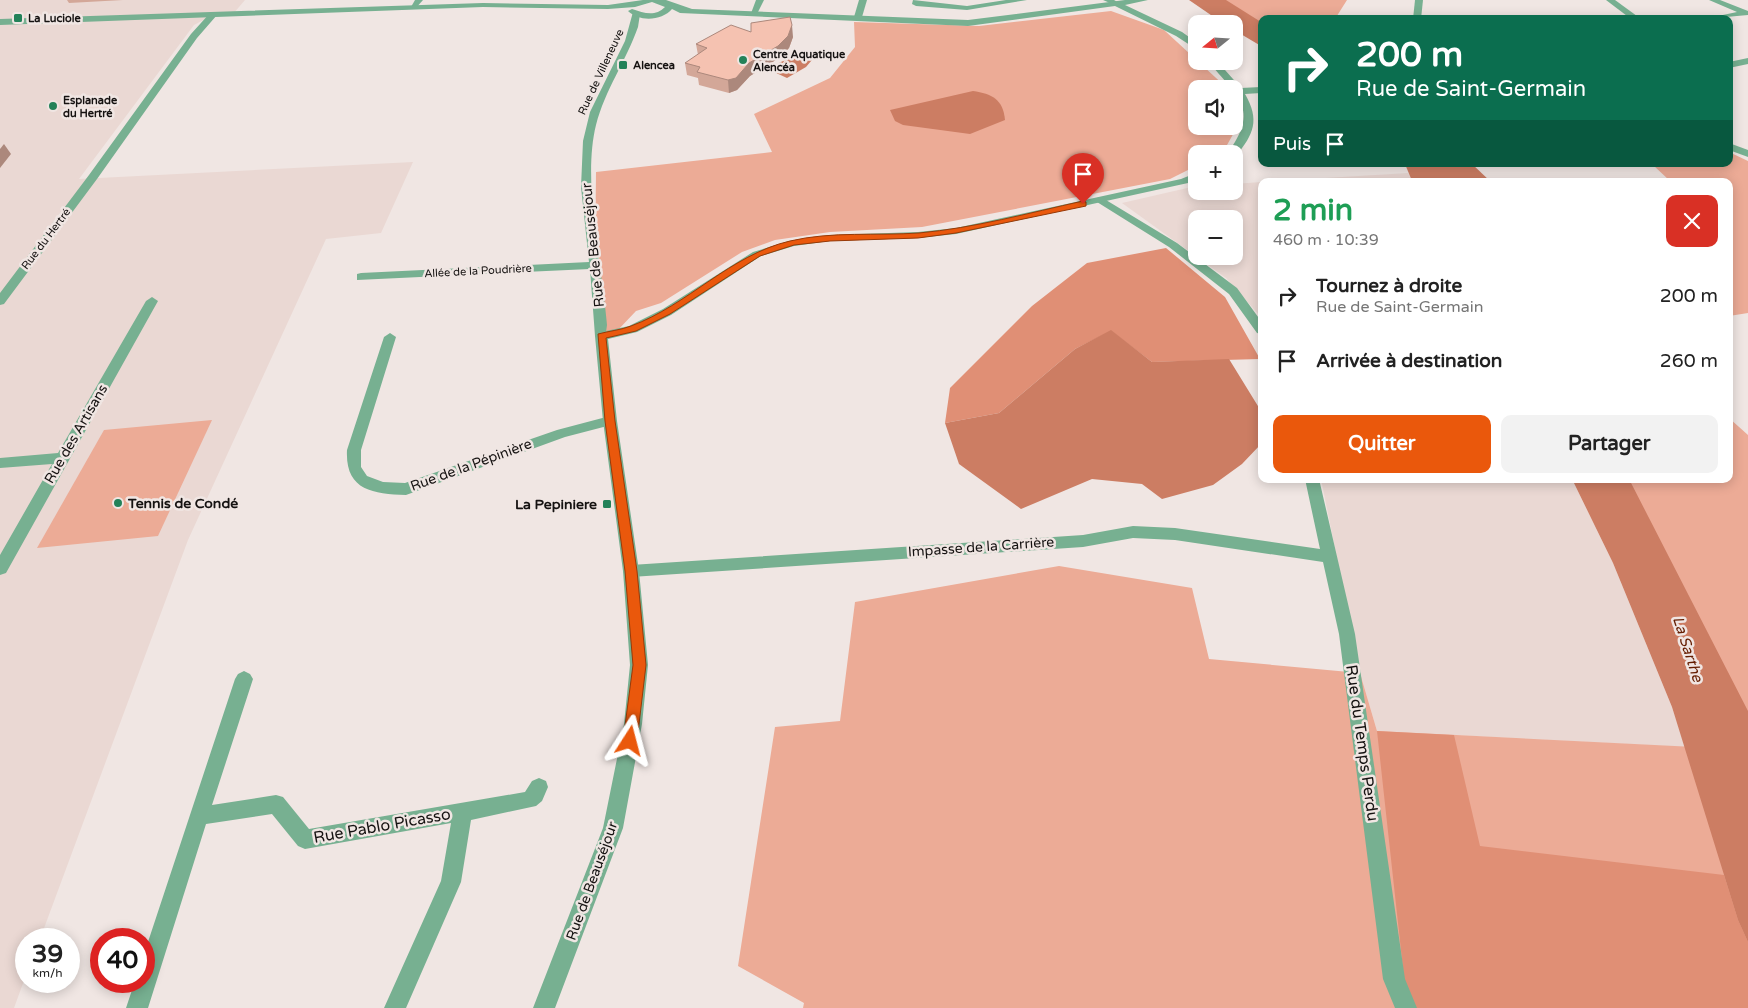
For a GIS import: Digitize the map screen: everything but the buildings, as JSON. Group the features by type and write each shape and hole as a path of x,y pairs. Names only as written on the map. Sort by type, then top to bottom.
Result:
{"street":[{"path":"754,14 760,0"},
{"path":"858,18 863,0"},
{"path":"917,0 916,4 967,8 1023,0"},
{"path":"1107,0 1179,34 1188,40"},
{"path":"634,10 646,1 689,10 968,23 1144,0"},
{"path":"1417,15 1419,0"},
{"path":"1610,0 1631,15"},
{"path":"1713,0 1748,13"},
{"path":"0,22 336,10 417,3 608,7 656,15"},
{"path":"634,10 635,28 656,15 666,5"},
{"path":"967,8 968,23"},
{"path":"1733,15 1748,13"},
{"name":"Rue du Hertré","path":"0,301 93,177 167,72 213,15"},
{"name":"Rue de Villeneuve","path":"586,155 591,124 598,103 635,28"},
{"path":"1733,64 1748,61"},
{"path":"1220,70 1230,80"},
{"path":"1243,91 1258,90"},
{"path":"1241,145 1250,121 1243,97"},
{"path":"1733,148 1748,154"},
{"name":"Rue de Beauséjour","path":"544,1008 613,828 633,724 640,665 631,571 610,421 601,336 586,188 586,155"},
{"path":"601,336 633,329 667,312 757,254 792,243 830,238 918,235 956,231 1188,179"},
{"path":"1101,200 1173,245 1233,291 1258,326"},
{"name":"Allée de la Poudrière","path":"361,277 595,265"},
{"name":"Rue des Artisans","path":"0,569 152,301"},
{"name":"Rue de la Pépinière","path":"390,337 354,450 354,467 362,480 383,489 406,489 562,433 610,421"},
{"path":"0,464 62,458"},
{"name":"Rue du Temps Perdu","path":"1313,483 1347,634 1394,979 1406,1008"},
{"name":"Impasse de la Carrière","path":"631,571 1083,541 1133,532 1175,534 1330,557"},
{"path":"137,1008 244,679"},
{"path":"464,812 529,800 536,795 539,788"},
{"name":"Rue Pablo Picasso","path":"199,816 276,804 305,839 464,812 451,882 395,1008"}],"shaded area":[{"path":"0,0 245,0 233,14 213,15 194,25 79,179 413,162 381,233 326,239 188,540 44,928 15,928 15,993 19,993 14,1008 0,1008"},
{"path":"1220,0 1347,0 1338,15 1258,15 1258,23"},
{"path":"1111,11 1164,30 1188,52 1188,70 1207,70 1218,80 1188,80 1188,135 1233,135 1227,145 1188,145 1188,170 1170,179 922,227 830,232 775,240 742,252 661,303 636,311 617,331 601,336 595,265 596,172 772,152 754,114 830,78 855,47 854,22 979,26"},
{"path":"1733,154 1748,161 1748,313 1733,315 1733,178 1667,178 1655,167 1733,167"},
{"path":"1408,173 1410,178 1326,178"},
{"path":"1258,182 1258,314 1226,278 1208,265 1243,265 1243,210 1188,210 1188,251 1122,203 1188,188 1188,200 1243,200 1243,183"},
{"path":"1166,248 1225,297 1258,355 1258,359 1152,362 1111,331 1075,349 999,413 945,423 950,388 1032,306 1087,263"},
{"name":"Tennis de Condé","path":"212,420 158,536 37,548 104,430"},
{"path":"1733,422 1748,435 1748,1008 803,1008 804,1003 738,966 775,727 840,721 855,602 1059,566 1192,588 1209,659 1360,673 1377,731 1735,749 1623,483 1733,483"},
{"path":"1322,483 1574,483 1613,563 1672,707 1685,747 1377,731 1360,673"},
{"path":"1377,731 1454,735 1480,846 1724,875 1738,920 1748,942 1748,1008 1414,1008 1405,987"}],"water":[{"path":"1189,0 1226,0 1258,20 1258,44 1243,35 1243,15 1211,15"},
{"path":"799,51 817,54 806,67 787,78 774,72 776,70 774,65 790,58 790,55 796,55"},
{"path":"973,91 991,96 999,102 1005,120 970,134 903,125 895,121 890,110"},
{"path":"1406,167 1475,167 1487,178 1411,178"},
{"path":"1111,330 1152,362 1229,359 1258,406 1258,447 1242,464 1213,485 1162,499 1142,484 1092,479 1021,509 959,464 945,423 999,413 1075,349"},
{"name":"La Sarthe","path":"1574,483 1631,483 1748,711 1748,942 1738,920 1672,707 1613,563"}],"place":[{"name":"La Luciole","path":"18,18"},
{"name":"Centre Aquatique Alencéa","path":"743,60"},
{"name":"Alencea","path":"623,65"},
{"name":"Esplanade du Hertré","path":"53,106"},
{"name":"Tennis de Condé","path":"118,503"},
{"name":"La Pepiniere","path":"607,504"}],"route":[{"path":"630,741 640,665 631,571 610,421 601,336 633,329 667,312 757,254 792,243 830,238 918,235 956,231 1083,204"}]}
